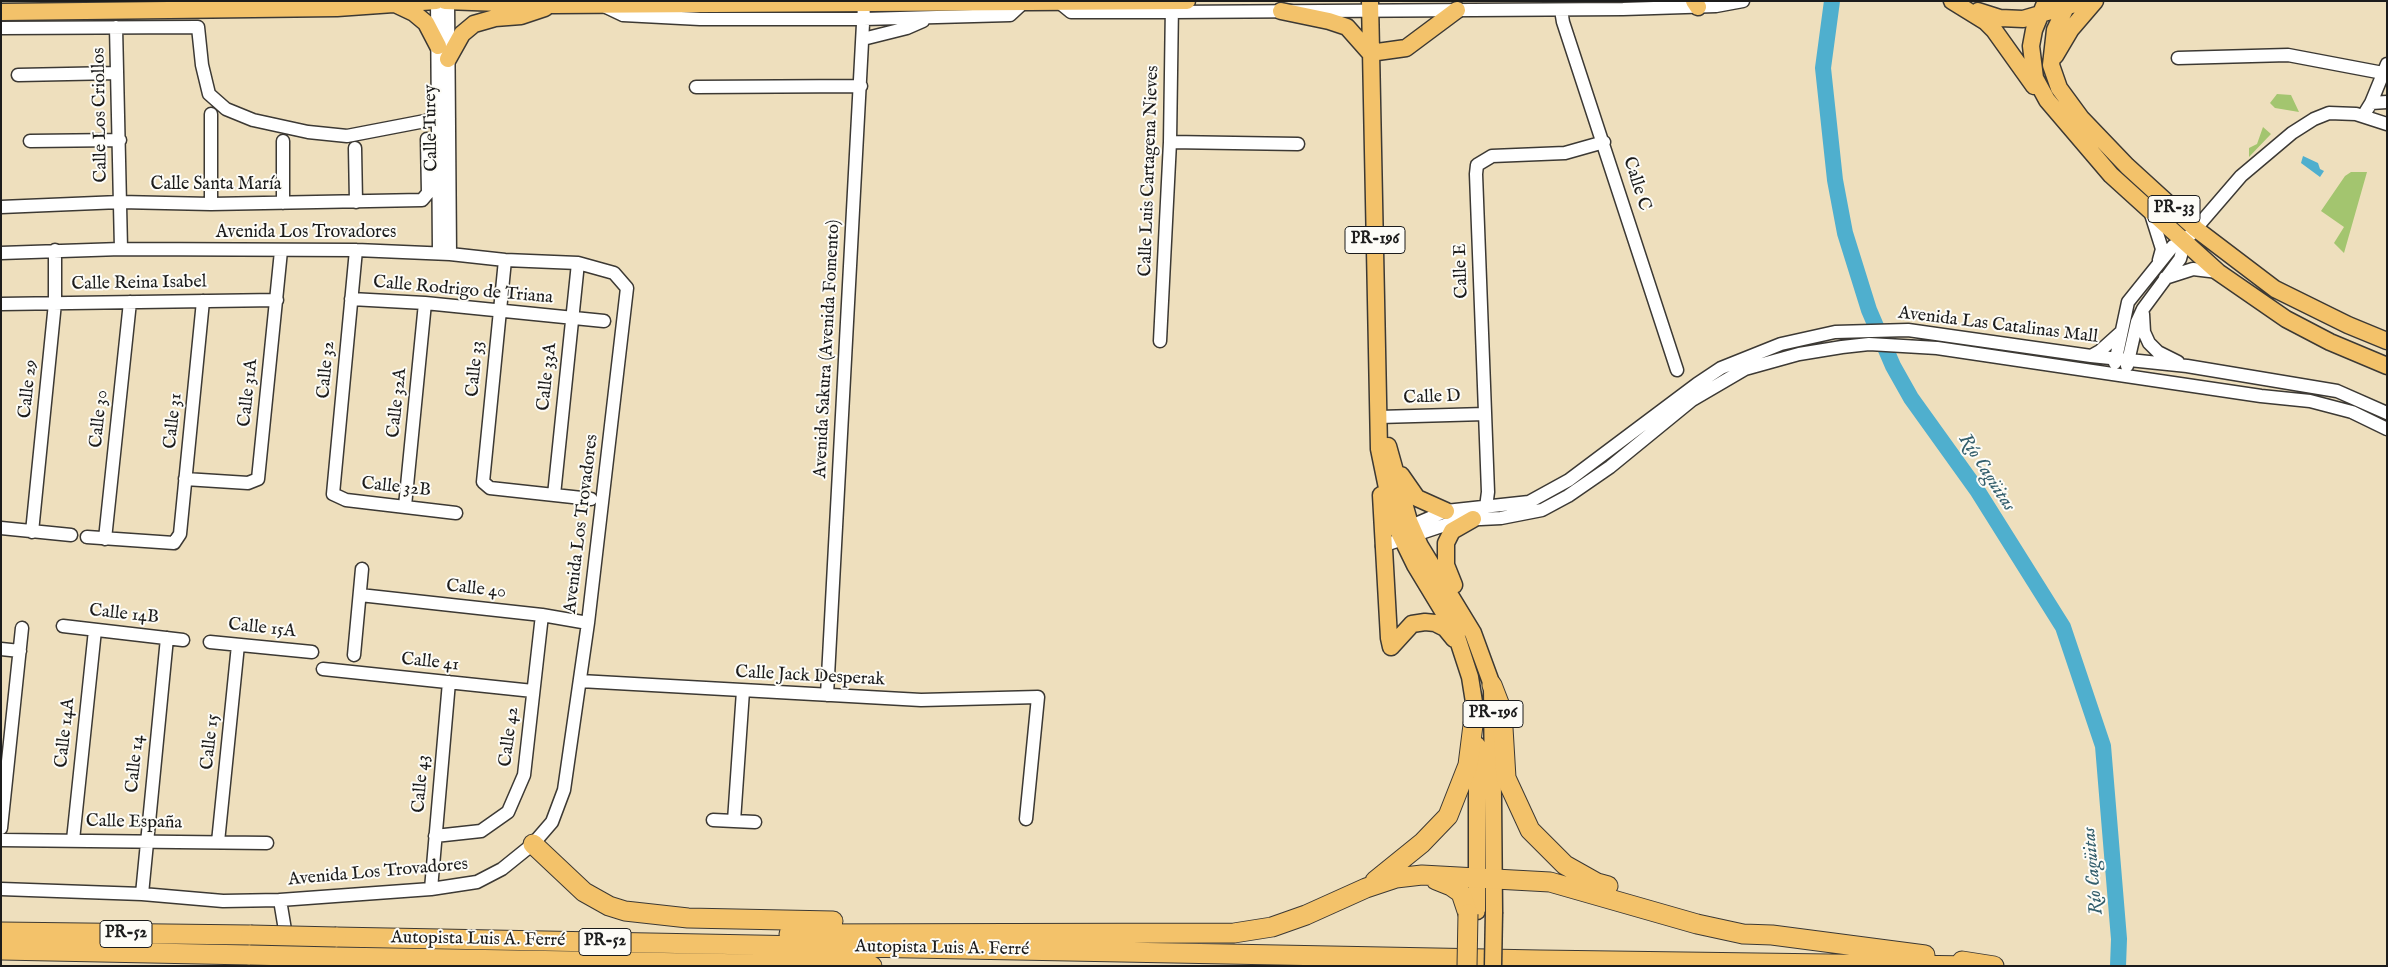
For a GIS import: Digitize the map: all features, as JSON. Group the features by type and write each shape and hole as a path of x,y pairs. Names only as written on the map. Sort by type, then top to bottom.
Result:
{"highway":[{"path":"1492,685 1502,711 1503,758 1506,778 1512,794 1530,830 1564,865 1597,883 1772,935"},
{"path":"1366,888 1422,843 1448,816 1468,766 1475,709"},
{"path":"533,844 584,892 609,906 637,913 688,918 1061,927 1128,932"},
{"path":"1428,876 1451,886 1460,893 1472,912 1467,966"},
{"path":"648,943 696,935 1234,933 1272,927 1306,915 1366,888 1396,878 1428,876 1550,882 1717,929 1743,934 1772,935 1994,966"},
{"name":"Autopista Luis A. Ferré","path":"1,932 1974,966"},
{"name":"Autopista Luis A. Ferré","path":"1,950 686,965 872,966"}],"main road":[{"path":"79,12 100,3 116,1"},
{"path":"1,12 337,8 436,1"},
{"path":"446,1 554,5 864,7 1060,3 1172,5 1187,1"},
{"path":"1952,1 2000,18 2017,20 2042,8 2085,1"},
{"path":"1952,1 1986,22 1994,30 2039,94 2047,100"},
{"path":"2051,65 2071,29 2095,1"},
{"path":"395,4 414,13 426,23 438,46"},
{"path":"448,59 462,34 474,24 495,18 522,16 554,5"},
{"name":"PR-33","path":"2067,5 2055,30 2051,65 2059,88 2081,118 2190,235 2218,272 2286,318 2330,342 2387,366"},
{"name":"PR-196","path":"1370,6 1380,421 1385,456 1407,533 1455,631 1470,677 1478,729 1485,879 1494,912 1493,966"},
{"name":"PR-33","path":"2042,8 2032,38 2031,58 2035,78 2047,100 2111,175 2150,211 2275,289 2348,325 2387,341"},
{"path":"1280,11 1329,21 1347,27 1370,53 1406,48 1457,10"},
{"path":"1385,456 1417,498 1446,510"},
{"path":"1385,456 1382,542 1388,638 1391,647 1412,624 1425,622 1435,623 1445,628 1460,647"},
{"path":"1473,519 1452,530 1444,553 1446,565 1462,599 1473,633"},
{"name":"PR-196","path":"1407,533 1473,633 1492,685 1485,879 1472,912 1475,966"}],"street":[{"name":"Calle Turey","path":"436,1 443,120 444,254"},
{"name":"Calle Turey","path":"443,120 448,59 446,1"},
{"path":"1172,5 1280,11 1370,6 1457,10 1561,10 1733,4 1743,1"},
{"path":"864,7 928,18 1010,16 1023,4"},
{"name":"Calle Luis Cartagena Nieves","path":"1160,341 1170,142 1172,5"},
{"name":"Avenida Sakura (Avenida Fomento)","path":"827,694 864,7"},
{"name":"Calle C","path":"1561,10 1563,22 1678,370"},
{"path":"863,39 907,28 928,18"},
{"name":"Calle Los Criollos","path":"116,27 120,140 120,249"},
{"path":"1,28 198,27 202,65 209,94 226,108 253,120 308,132 346,136 443,120"},
{"path":"2178,58 2288,55 2385,68 2371,103 2363,116"},
{"path":"18,75 117,73"},
{"path":"696,87 860,86"},
{"path":"2371,103 2387,102"},
{"path":"2154,267 2173,246 2190,235 2241,176 2306,124 2329,113 2363,116 2387,124"},
{"path":"211,114 211,204"},
{"name":"Calle Santa María","path":"1,207 120,202 211,204 422,200 428,193 427,139"},
{"path":"30,141 120,140"},
{"path":"283,141 283,203"},
{"path":"1170,142 1298,144"},
{"name":"Calle E","path":"1486,507 1488,492 1477,165 1492,156 1565,153 1604,142"},
{"path":"355,148 356,202"},
{"path":"2120,375 2122,358 2120,333 2128,302 2162,256 2162,249 2150,211"},
{"path":"2122,358 2143,309 2180,259 2190,235"},
{"name":"Avenida Los Trovadores","path":"1,253 120,249 356,250 444,254 505,260 578,263 614,273 627,288 588,623 564,790 552,822 533,844 502,869 477,882 431,889 280,900 223,900 142,894 1,889"},
{"name":"Calle 29","path":"32,532 55,303 55,250"},
{"name":"Calle 32","path":"333,494 356,250"},
{"path":"277,300 281,251"},
{"name":"Calle 33","path":"505,260 483,482 490,488 554,495"},
{"name":"Calle 33A","path":"554,495 578,263"},
{"path":"2165,278 2193,269 2218,272"},
{"name":"Calle Rodrigo de Triana","path":"351,299 499,310 604,321"},
{"name":"Calle Reina Isabel","path":"1,304 277,300"},
{"name":"Calle 31A","path":"185,479 248,484 258,479 277,300"},
{"name":"Calle 31","path":"105,539 174,543 180,534 204,301"},
{"name":"Calle 30","path":"105,539 130,302"},
{"name":"Calle 32A","path":"405,506 426,304"},
{"path":"2143,309 2144,332 2149,343 2158,352 2187,366"},
{"name":"Avenida Las Catalinas Mall","path":"1407,533 1446,510 1529,502 1552,490 1721,368 1781,344 1835,332 1883,329 1932,332 2090,356 2187,366 2337,391 2387,413"},
{"path":"2090,356 2100,351 2120,333"},
{"name":"Avenida Las Catalinas Mall","path":"1382,542 1407,533 1448,523 1518,516 1542,510 1568,496 1610,467 1692,400 1745,369 1799,354 1842,346 1869,344 1937,348 2261,396 2310,401 2352,412 2387,428"},
{"name":"Calle D","path":"1380,421 1485,414"},
{"name":"Calle 32B","path":"333,494 346,500 456,513"},
{"path":"554,495 591,499"},
{"path":"1,528 71,535"},
{"path":"87,537 105,539"},
{"path":"354,655 362,568"},
{"name":"Calle 40","path":"360,594 542,615 588,623"},
{"name":"Calle 42","path":"435,836 481,831 508,812 524,775 542,615"},
{"name":"Calle 14B","path":"63,626 182,640"},
{"path":"1,828 22,628"},
{"name":"Calle 14A","path":"73,840 94,630"},
{"name":"Calle 14","path":"142,894 167,638"},
{"name":"Calle 15A","path":"210,642 312,652"},
{"name":"Calle 15","path":"218,842 238,645"},
{"path":"1,649 20,651"},
{"name":"Calle 41","path":"323,668 533,691"},
{"name":"Calle Jack Desperak","path":"580,681 921,700 1038,697 1026,819"},
{"name":"Calle 43","path":"431,889 449,682"},
{"path":"734,820 742,691"},
{"path":"713,820 755,822"},
{"name":"Calle España","path":"1,840 267,843"},
{"path":"280,900 291,966"}],"green space":[{"path":"2277,94 2291,95 2299,112 2275,108 2270,103"},
{"path":"2263,127 2271,134 2249,157 2249,148 2257,144"},
{"path":"2351,172 2367,172 2344,253 2334,243 2344,227 2321,211 2345,176"}],"water":[{"path":"2303,156 2318,163 2320,169 2324,171 2320,177 2301,163"}],"waterway":[{"name":"Río Cagüitas","path":"1832,1 1823,68 1835,180 1845,233 1869,310 1893,366 1911,398 1977,490 2063,627 2103,746 2119,939 2118,966"}]}
